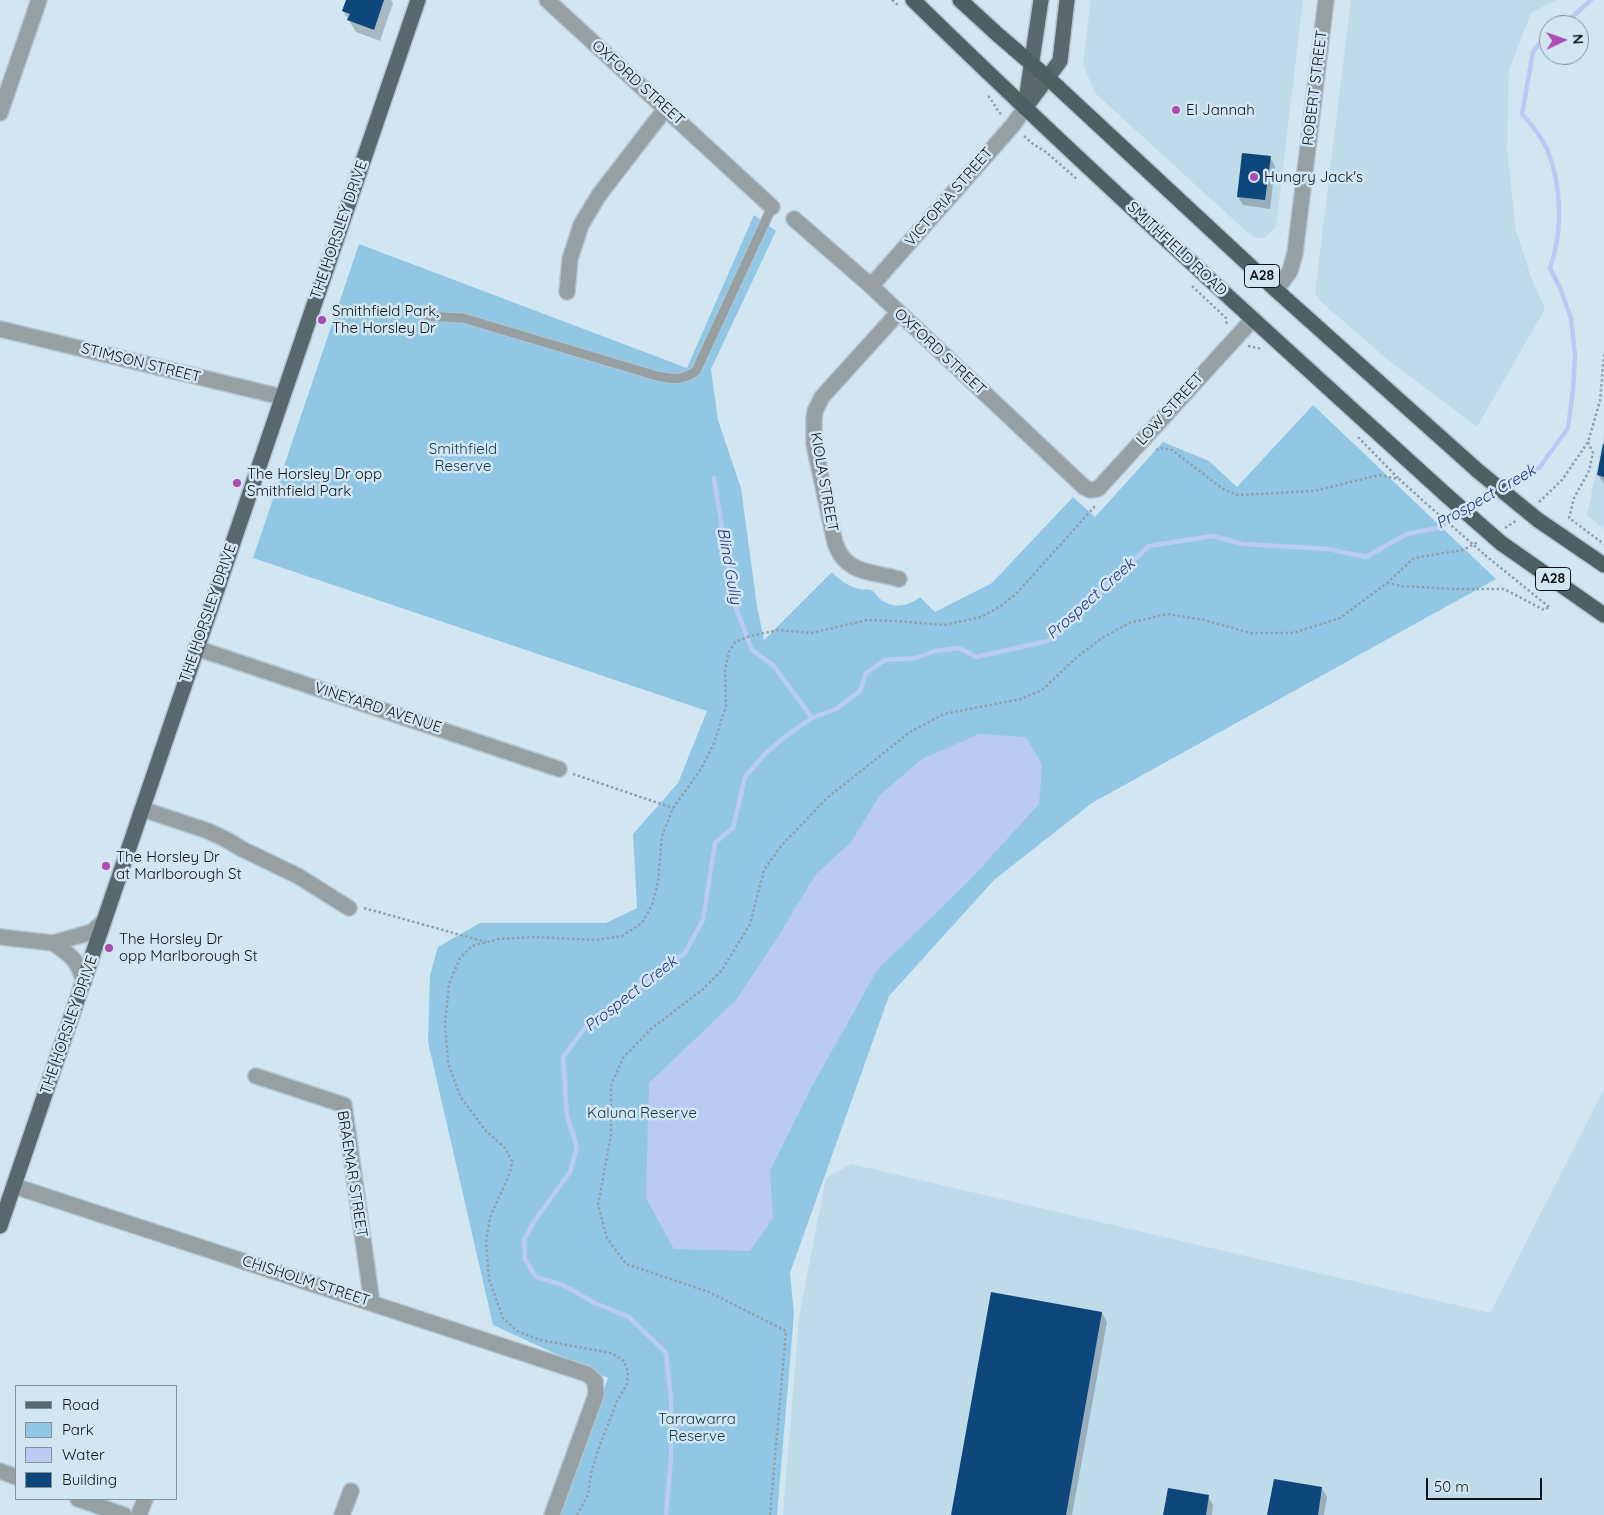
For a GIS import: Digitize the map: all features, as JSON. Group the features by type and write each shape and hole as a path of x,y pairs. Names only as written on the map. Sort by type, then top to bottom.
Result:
{"highway":[{"name":"SMITHFIELD ROAD","path":"913,0 1025,108 1445,494 1501,543 1604,615"},
{"name":"A28","path":"960,0 1048,78 1276,290 1478,470 1538,520 1604,565"}],"main road":[{"name":"THE HORSLEY DRIVE","path":"0,1226 418,0"},
{"name":"VICTORIA STREET","path":"1025,108 1041,0"},
{"name":"VICTORIA STREET","path":"1025,108 1060,61 1067,0"}],"street":[{"path":"0,113 39,0"},
{"name":"OXFORD STREET","path":"547,0 772,207"},
{"name":"ROBERT STREET","path":"1276,290 1290,271 1295,253 1326,0"},
{"path":"567,292 570,259 581,225 599,195 666,108"},
{"name":"VICTORIA STREET","path":"871,286 1013,125 1025,108"},
{"name":"OXFORD STREET","path":"794,219 871,286 1084,487"},
{"name":"KIOLA STREET","path":"898,313 822,398 815,411 813,436 837,550 846,562 856,569 899,579"},
{"name":"LOW STREET","path":"1084,487 1090,490 1098,489 1253,319"},
{"name":"STIMSON STREET","path":"0,329 282,397"},
{"name":"VINEYARD AVENUE","path":"196,648 559,769"},
{"path":"142,809 208,831 228,840 242,849 298,876 349,908"},
{"path":"0,937 53,943 92,932 104,921"},
{"path":"53,943 75,959 84,982"},
{"name":"BRAEMAR STREET","path":"256,1076 344,1105 372,1303"},
{"name":"CHISHOLM STREET","path":"14,1186 587,1374 595,1381 597,1388 595,1399 552,1515"},
{"path":"0,1471 15,1477"},
{"path":"342,1515 351,1491"},
{"path":"81,1500 124,1515"},
{"path":"140,1515 145,1500"}],"lane":[{"path":"426,316 463,318 657,376 686,378 696,371 772,207"}],"path":[{"path":"1033,144 1046,152 1083,185"},
{"path":"1191,285 1226,318 1228,331"},
{"path":"1604,354 1600,401 1588,442 1593,453 1589,471 1574,498 1569,518 1604,544"},
{"path":"770,1515 786,1331 709,1292 626,1264 607,1238 598,1205 611,1135 611,1085 623,1058 651,1029 703,989 722,970 750,924 764,870 781,846 827,798 910,732 944,714 1021,699 1042,690 1077,657 1102,638 1129,623 1167,614 1204,620 1251,633 1293,633 1340,618 1387,583 1402,586 1454,589 1504,589 1544,610 1549,607 1485,555 1399,479 1379,475 1314,491 1238,495 1223,489 1172,450 1161,448 1149,452"},
{"path":"577,1515 588,1495 591,1474 598,1450 617,1401 627,1384 628,1372 624,1361 611,1353 540,1340 517,1331 502,1318 489,1279 486,1242 490,1217 510,1173 512,1161 505,1148 486,1130 460,1096 448,1062 445,1024 449,984 460,958 472,946 499,939 536,937 596,940 622,936 642,923 652,905 658,882 662,836 674,808 701,769 714,743 726,706 725,669 729,652 735,642 750,636 779,630 811,633 867,620 897,620 944,625 981,617 1002,606 1017,593 1101,501"},
{"path":"559,769 674,808"},
{"path":"349,908 364,908 488,942"}],"shaded area":[{"path":"1091,0 1303,0 1276,227 1264,238 1256,238 1247,232 1095,93 1083,64"},
{"path":"1351,0 1556,0 1531,13 1509,70 1507,149 1516,231 1531,277 1545,309 1477,427 1388,360 1320,301 1315,293"},
{"path":"1604,434 1604,529 1587,515"},
{"path":"1604,1089 1604,1515 783,1515 799,1317 826,1178 851,1164 1490,1313"}],"green space":[{"path":"754,215 776,231 711,369 718,420 741,488 757,606 764,640 832,572 851,586 871,590 881,600 892,605 897,606 911,603 920,597 935,612 992,583 1073,497 1095,517 1163,442 1209,461 1237,487 1313,405 1496,579 1092,803 994,880 889,996 790,1273 794,1314 777,1515 558,1515 608,1378 493,1325 428,1042 430,975 438,947 480,923 606,923 637,908 633,834 678,783 707,711 253,558 359,244 687,368"}],"water":[{"path":"979,734 1026,737 1042,765 1039,804 968,882 878,969 811,1088 770,1171 773,1218 750,1251 674,1249 646,1198 649,1083 736,1000 816,874 851,842 880,795 922,759"}],"building":[{"path":"346,0 384,0 374,30 347,20 350,14 342,11"},
{"name":"Hungry Jack's","path":"1242,153 1271,156 1265,200 1237,197"},
{"path":"1604,444 1604,477 1597,475"},
{"path":"991,1292 1102,1312 1066,1515 951,1515"},
{"path":"1274,1479 1322,1487 1318,1515 1267,1515"},
{"path":"1168,1488 1209,1495 1206,1515 1163,1515"}],"waterway":[{"name":"Prospect Creek","path":"1574,15 1591,0"},
{"name":"Prospect Creek","path":"666,1515 671,1458 671,1400 666,1353 629,1317 595,1303 563,1285 536,1277 525,1259 524,1240 535,1220 570,1172 577,1147 567,1116 563,1057 586,1026 618,1006 652,976 685,953 703,920 715,843 733,828 745,777 766,753 786,736 812,718 836,709 860,691 866,673 885,660 916,658 935,651 959,648 976,657 1048,641 1069,625 1109,583 1149,546 1212,536 1243,544 1328,549 1366,557 1407,534 1438,528 1539,468 1568,428 1575,356 1571,318 1550,268 1559,224 1556,178 1545,144 1522,114 1533,52 1539,44"},
{"name":"Blind Gully","path":"714,478 734,603 752,650 773,665 812,718"}],"place":[{"name":"El Jannah","path":"1176,110"},
{"name":"Hungry Jack's","path":"1254,177"},
{"name":"Smithfield Park, The Horsley Dr","path":"322,320"},
{"name":"The Horsley Dr opp Smithfield Park","path":"237,483"},
{"name":"The Horsley Dr at Marlborough St","path":"106,866"},
{"name":"The Horsley Dr opp Marlborough St","path":"109,948"}],"park label":[{"name":"Smithfield Reserve","path":"463,458"},
{"name":"Kaluna Reserve","path":"642,1113"},
{"name":"Tarrawarra Reserve","path":"697,1428"}]}
